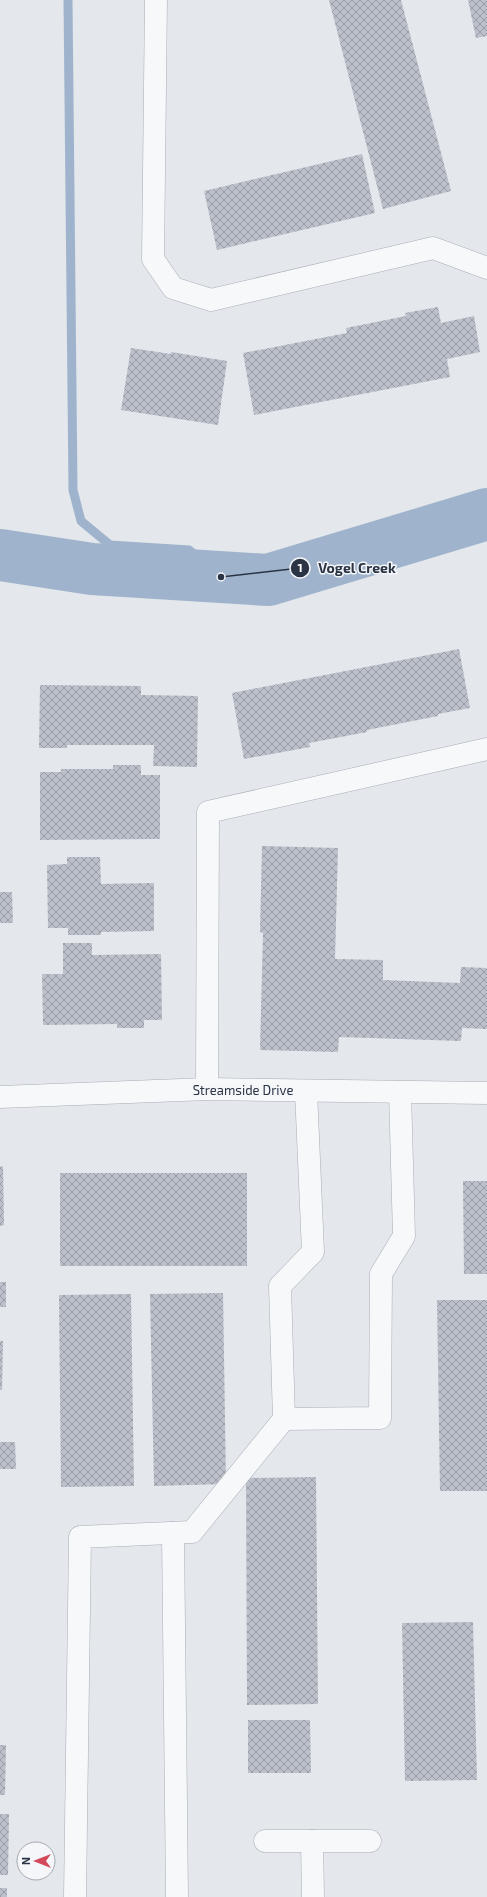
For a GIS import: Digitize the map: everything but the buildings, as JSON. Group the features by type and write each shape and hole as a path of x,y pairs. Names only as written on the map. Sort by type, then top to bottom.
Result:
{"street":[{"path":"156,0 153,259 173,288 211,300 432,248 487,268"},
{"path":"207,1089 208,812 487,749"},
{"name":"Streamside Drive","path":"0,1097 207,1089 487,1093"},
{"path":"76,1897 80,1537 192,1532 284,1419 280,1286 313,1252 306,1091"},
{"path":"284,1419 380,1418 381,1274 404,1236 400,1092"},
{"path":"173,1533 177,1897"},
{"path":"265,1841 370,1841"},
{"path":"312,1841 313,1897"}],"waterway":[{"path":"68,0 73,490 81,521 110,545 189,550 221,577"},
{"path":"0,555 92,569 268,580 487,514"}],"place":[{"name":"Vogel Creek","path":"221,577"}]}
